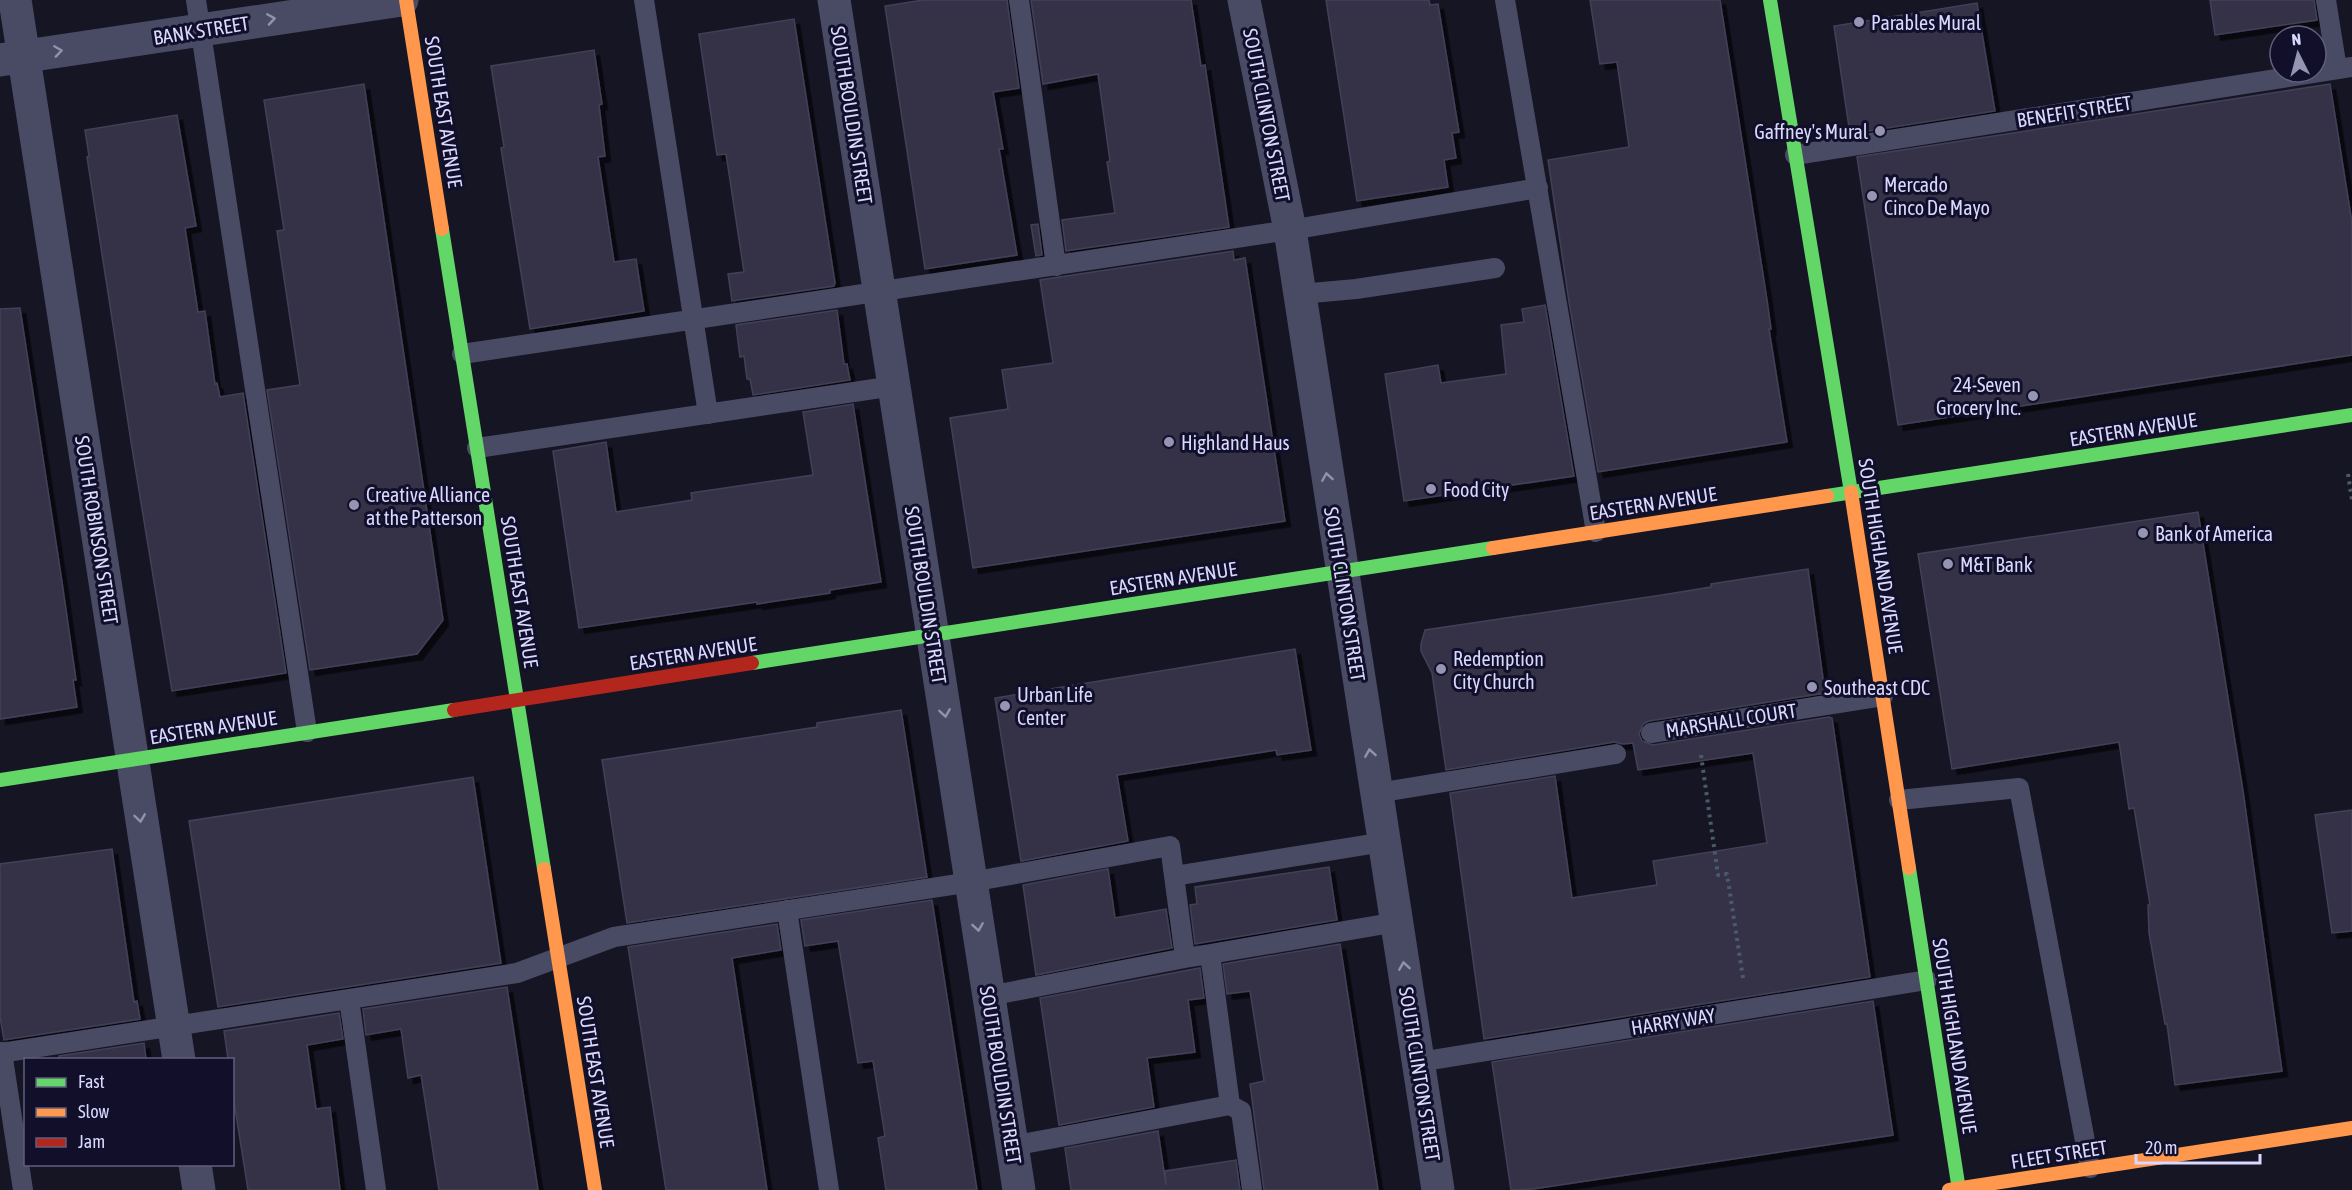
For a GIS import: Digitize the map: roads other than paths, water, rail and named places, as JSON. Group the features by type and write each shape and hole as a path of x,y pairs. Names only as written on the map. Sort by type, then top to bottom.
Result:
{"main road":[{"name":"SOUTH EAST AVENUE","path":"404,0 595,1190"},
{"name":"SOUTH HIGHLAND AVENUE","path":"1770,0 1883,696 1927,980 1956,1189"},
{"name":"EASTERN AVENUE","path":"0,780 2352,415"},
{"name":"FLEET STREET","path":"1956,1189 2352,1128"}],"street":[{"name":"SOUTH ROBINSON STREET","path":"15,0 12,58 133,760 179,1058"},
{"name":"BANK STREET","path":"12,58 198,15 404,0"},
{"name":"SOUTH BOULDIN STREET","path":"834,0 1019,1190"},
{"name":"SOUTH CLINTON STREET","path":"1244,0 1290,230 1438,1190"},
{"path":"195,1166 199,1190"}],"lane":[{"path":"644,0 708,414"},
{"path":"1019,0 1056,266"},
{"path":"1505,0 1596,532"},
{"path":"2326,0 2344,68"},
{"path":"198,15 307,732"},
{"name":"BENEFIT STREET","path":"1795,155 2344,68"},
{"path":"462,354 1290,230 1538,188"},
{"path":"1300,294 1356,289 1495,268"},
{"path":"477,448 894,386"},
{"name":"MARSHALL COURT","path":"1651,733 1883,696"},
{"path":"1377,793 1616,754"},
{"path":"1899,800 2019,788 2090,1168"},
{"path":"1174,876 1384,842"},
{"path":"23,1190 1,1052 517,973 614,937 971,882 1170,846 1185,958"},
{"path":"787,910 829,1190"},
{"path":"989,996 1185,958 1397,922"},
{"path":"1210,954 1230,1105"},
{"name":"HARRY WAY","path":"1419,1062 1927,980"},
{"path":"349,999 376,1190"},
{"path":"1012,1146 1230,1105 1241,1111 1252,1190"}],"place":[{"name":"Parables Mural","path":"1859,22"},
{"name":"Gaffney's Mural","path":"1880,131"},
{"name":"Mercado Cinco De Mayo","path":"1872,196"},
{"name":"24-Seven Grocery Inc.","path":"2033,396"},
{"name":"Highland Haus","path":"1169,442"},
{"name":"Food City","path":"1431,489"},
{"name":"Creative Alliance at the Patterson","path":"354,505"},
{"name":"Bank of America","path":"2143,533"},
{"name":"M&T Bank","path":"1948,564"},
{"name":"Redemption City Church","path":"1441,669"},
{"name":"Southeast CDC","path":"1812,687"},
{"name":"Urban Life Center","path":"1005,706"}]}
